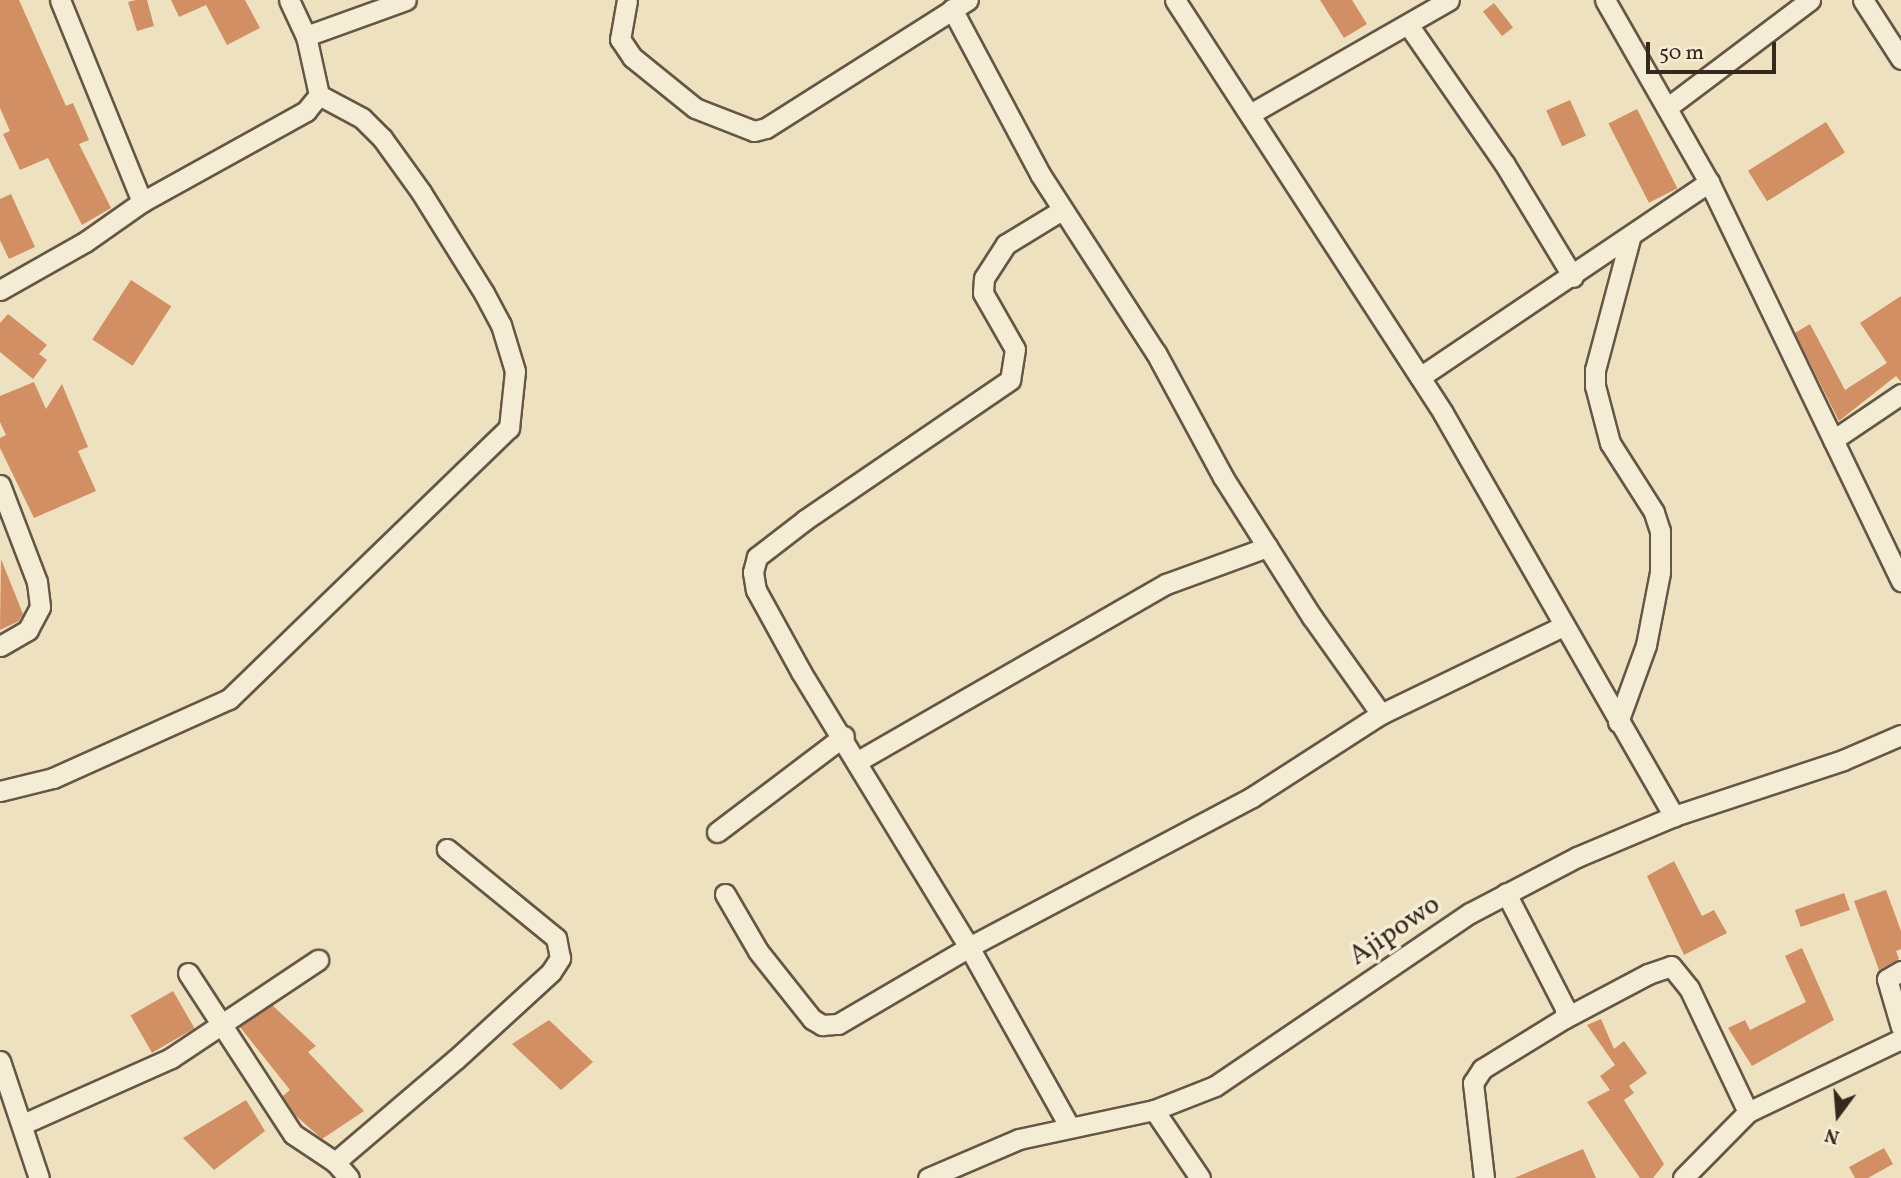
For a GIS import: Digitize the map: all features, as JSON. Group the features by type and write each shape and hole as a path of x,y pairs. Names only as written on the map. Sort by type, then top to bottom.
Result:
{"street":[{"path":"60,0 142,202"},
{"path":"0,790 54,778 229,699 509,428 515,371 501,325 484,293 382,138 362,118 319,94 306,36 289,0"},
{"path":"306,36 406,0"},
{"path":"627,0 620,39 632,57 695,108 754,131 766,128 960,5 1062,210 1156,353 1199,436 1267,547 1381,714"},
{"path":"1175,0 1420,377 1674,816"},
{"path":"1250,114 1409,26 1449,0"},
{"path":"1605,0 1709,182 1901,581"},
{"path":"1668,107 1810,0"},
{"path":"1863,0 1901,59"},
{"path":"1409,26 1504,163 1573,277"},
{"path":"0,290 85,242 142,202 306,111 319,94"},
{"path":"1420,377 1573,277 1709,182"},
{"path":"1062,210 1006,244 984,278 983,293 1012,339 1015,370 1010,380 908,447 757,557 756,590 969,947 1069,1126"},
{"path":"1618,722 1646,645 1660,572 1660,531 1654,512 1610,443 1595,387 1595,370 1630,238"},
{"path":"1833,440 1901,394"},
{"path":"0,485 37,582 40,607 28,631 0,646"},
{"path":"858,761 1166,584 1267,547"},
{"path":"725,894 758,951 812,1019 822,1025 838,1024 969,947 1252,797 1381,714 1563,626"},
{"name":"Ajipowo","path":"928,1178 1019,1139 1069,1126 1154,1110 1214,1086 1470,913 1506,893 1674,816 1818,769 1901,735"},
{"path":"717,832 844,736"},
{"path":"335,1162 464,1051 551,972 560,958 556,938 447,849"},
{"path":"1506,893 1565,1008 1565,1018"},
{"path":"23,1124 171,1058 222,1028 318,960"},
{"path":"1484,1178 1473,1083 1482,1069 1565,1018 1647,974 1671,967 1689,988 1748,1112"},
{"path":"1901,971 1887,979 1901,1027"},
{"path":"188,973 293,1135 335,1162 349,1178"},
{"path":"1683,1178 1748,1112 1901,1040"},
{"path":"0,1061 39,1178"},
{"path":"1154,1110 1200,1178"}],"building":[{"path":"0,0 19,0 66,106 73,103 89,140 79,144 111,208 82,225 48,158 20,170 3,134 10,131 0,108"},
{"path":"147,0 154,26 137,31 128,2"},
{"path":"171,0 245,0 260,28 227,45 206,5 179,17"},
{"path":"1320,0 1352,0 1367,24 1344,38"},
{"path":"1494,3 1513,27 1502,36 1483,12"},
{"path":"1570,100 1586,136 1562,146 1546,111"},
{"path":"1637,109 1677,188 1649,203 1608,124"},
{"path":"1826,122 1845,153 1767,201 1748,171"},
{"path":"11,194 35,247 9,259 0,240 0,199"},
{"path":"131,280 171,306 133,366 92,340"},
{"path":"1901,296 1901,382 1896,376 1839,421 1795,333 1810,324 1845,390 1887,363 1860,323"},
{"path":"8,314 47,345 39,354 47,360 33,379 0,352 0,323"},
{"path":"34,382 46,409 62,384 88,447 78,451 96,491 34,518 0,448 0,438 6,435 0,422 0,396"},
{"path":"1,559 23,614 19,621 0,630"},
{"path":"1674,861 1702,916 1714,910 1727,933 1684,955 1647,876"},
{"path":"1886,890 1901,931 1901,949 1896,951 1899,959 1879,970 1854,901"},
{"path":"1844,893 1850,910 1801,927 1795,910"},
{"path":"1802,948 1834,1020 1752,1066 1728,1028 1745,1020 1750,1030 1806,1002 1785,956"},
{"path":"173,991 194,1028 152,1053 131,1016"},
{"path":"272,1005 316,1046 308,1052 364,1111 322,1139 295,1115 283,1096 290,1090 240,1027"},
{"path":"1601,1019 1614,1049 1624,1041 1647,1073 1629,1086 1634,1093 1624,1100 1664,1164 1653,1178 1640,1178 1587,1102 1610,1090 1600,1076 1615,1065 1587,1025"},
{"path":"549,1020 593,1062 561,1090 512,1044"},
{"path":"246,1100 265,1131 214,1170 183,1138"},
{"path":"1884,1148 1893,1164 1868,1178 1855,1178 1849,1167"},
{"path":"1583,1149 1596,1178 1514,1178"}]}
